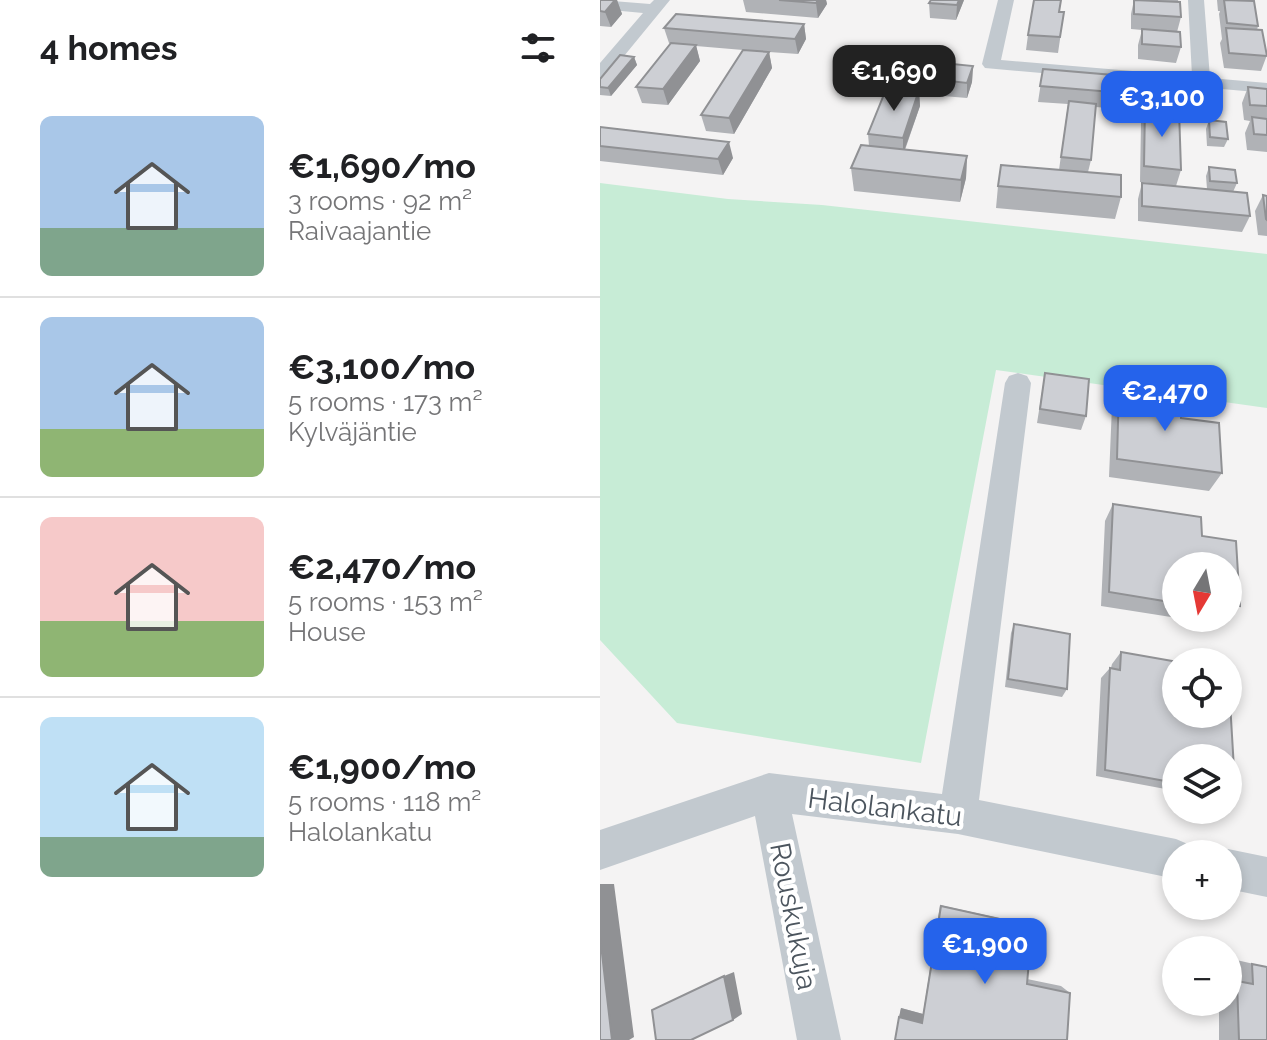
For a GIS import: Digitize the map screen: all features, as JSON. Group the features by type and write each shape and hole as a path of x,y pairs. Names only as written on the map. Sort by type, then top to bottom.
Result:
{"street":[{"path":"1006,0 991,64 1267,88"},
{"path":"1196,0 1201,81"},
{"path":"600,4 659,4"},
{"path":"600,74 659,4"},
{"path":"958,815 1018,383"},
{"name":"Halolankatu","path":"600,850 769,792 958,815 1162,856"},
{"name":"Rouskukuja","path":"769,792 819,1040"},
{"path":"1242,872 1267,877"}],"green space":[{"path":"600,183 1267,254 1267,408 996,370 921,763 677,723 600,640"}],"building":[{"path":"600,0 615,0 605,12 600,11"},
{"path":"779,0 818,0 816,3"},
{"path":"931,0 959,0 957,5 929,3"},
{"path":"1034,0 1061,0 1059,12 1064,12 1060,37 1028,35"},
{"path":"1134,0 1180,2 1181,17 1134,14"},
{"path":"1224,0 1254,1 1258,26 1227,23"},
{"path":"676,14 804,24 795,39 664,28"},
{"path":"1226,28 1262,30 1267,56 1229,53"},
{"path":"1142,29 1180,32 1181,47 1142,44"},
{"path":"671,43 696,45 663,89 636,87"},
{"path":"743,50 769,52 729,118 701,115"},
{"path":"620,55 634,57 608,88 600,87 600,79"},
{"path":"893,58 973,66 967,83 886,74"},
{"path":"1043,69 1125,76 1124,93 1040,86"},
{"path":"887,87 919,90 903,138 868,134"},
{"path":"1248,87 1267,89 1267,106 1250,105"},
{"path":"1069,101 1096,104 1091,160 1061,157"},
{"path":"1145,107 1179,110 1181,170 1144,166"},
{"path":"1252,117 1267,119 1267,135 1254,134"},
{"path":"1209,120 1226,122 1228,139 1210,137"},
{"path":"600,127 729,142 718,159 600,146"},
{"path":"861,145 967,156 961,180 851,168"},
{"path":"1001,165 1121,175 1121,197 998,186"},
{"path":"1209,167 1235,170 1237,183 1210,181"},
{"path":"1142,183 1247,193 1250,216 1142,206"},
{"path":"1263,195 1267,196 1267,220 1266,219"},
{"path":"1045,373 1089,379 1086,416 1040,409"},
{"path":"1119,386 1180,394 1181,418 1219,423 1222,473 1117,459"},
{"path":"1113,504 1201,517 1202,536 1236,541 1237,552 1162,552 1162,601 1109,592"},
{"path":"1014,624 1070,634 1067,689 1008,679"},
{"path":"1121,652 1162,659 1162,728 1232,728 1233,744 1162,744 1162,780 1105,770 1110,668 1120,670"},
{"path":"941,906 1032,926 1027,984 1070,993 1067,1040 895,1040 899,1017 922,1023"},
{"path":"600,936 612,1040 600,1040"},
{"path":"1252,964 1267,967 1267,1040 1239,1040 1242,982 1253,984"},
{"path":"724,976 733,1020 691,1040 656,1040 652,1010"}]}
